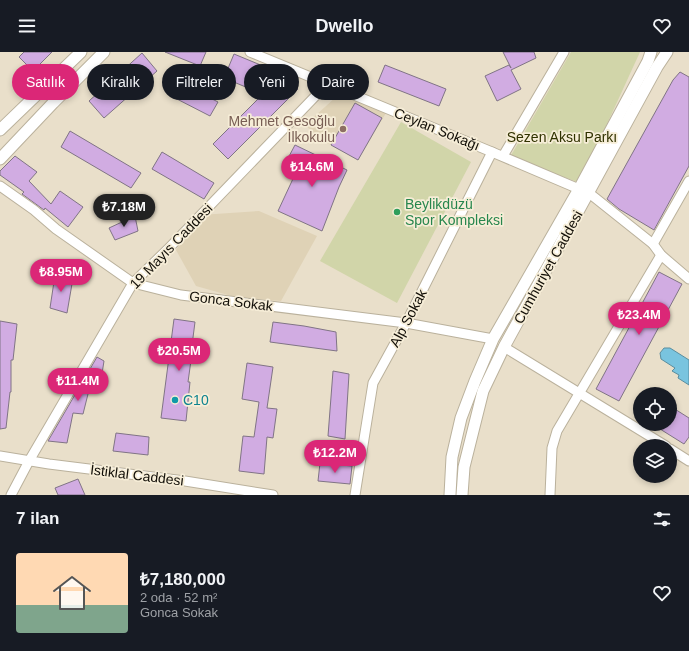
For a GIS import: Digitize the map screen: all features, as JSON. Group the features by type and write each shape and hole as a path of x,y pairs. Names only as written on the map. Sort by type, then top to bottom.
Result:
{"main road":[{"path":"0,130 81,52"},
{"path":"0,159 53,102 104,52"},
{"name":"Cumhuriyet Caddesi","path":"462,495 464,467 483,391 584,191 648,61 651,52"},
{"name":"Cumhuriyet Caddesi","path":"450,495 452,457 461,418 474,381 493,339 667,52"},
{"path":"493,339 504,347"}],"street":[{"name":"Ceylan Sokağı","path":"250,52 307,76"},
{"path":"503,156 564,52"},
{"name":"19 Mayıs Caddesi","path":"12,495 29,460 132,283 168,250 312,100"},
{"name":"Ceylan Sokağı","path":"366,100 584,191 653,244 661,255 689,279"},
{"name":"Alp Sokak","path":"355,495 374,383 406,323 492,152"},
{"path":"653,244 689,181"},
{"name":"Gonca Sokak","path":"0,186 34,210 56,229 132,283 181,295 406,323 493,339"},
{"path":"550,495 552,448 557,431 661,255"},
{"path":"504,347 655,439"},
{"path":"677,453 689,461"},
{"name":"İstiklal Caddesi","path":"0,456 185,481 273,495"}],"shaded area":[{"name":"Mehmet Gesoğlu İlkokulu","path":"333,100 359,100 386,113 358,160 314,137 314,133 305,125"},
{"path":"259,211 317,236 281,301 235,297 196,286 176,250 200,215"}],"green space":[{"name":"Sezen Aksu Parkı","path":"571,52 640,52 580,183 510,157"},
{"name":"Beylikdüzü Spor Kompleksi","path":"401,122 471,162 397,303 320,261"}],"water":[{"path":"664,348 670,348 689,360 689,385 678,378 679,375 672,371 675,368 661,359 660,353"}],"building":[{"path":"24,52 52,52 40,64 26,64 19,57"},
{"path":"165,52 206,52 201,64 195,64"},
{"path":"503,52 534,52 536,58 511,70 521,89 497,101 485,76 509,65 511,68"},
{"path":"142,53 151,64 130,64"},
{"path":"234,54 258,64 244,64 244,86 236,83 236,64 230,64"},
{"path":"385,65 446,89 439,106 378,82"},
{"path":"680,72 689,77 689,166 654,230 619,209 607,199 673,80"},
{"path":"90,100 124,100 104,118 89,101"},
{"path":"179,100 214,100 218,102 210,116"},
{"path":"257,100 287,100 228,159 213,144"},
{"path":"355,103 382,118 358,160 331,145"},
{"path":"70,131 141,173 131,188 61,147"},
{"path":"295,145 347,170 322,231 278,211 298,168 286,162"},
{"path":"162,152 214,183 204,199 152,169"},
{"path":"15,156 37,172 29,181 51,204 60,191 83,207 68,227 45,208 44,210 22,194 24,192 0,175 0,171"},
{"path":"135,216 138,231 115,240 109,228"},
{"path":"659,272 682,284 619,401 596,389"},
{"path":"55,275 73,278 67,313 50,308"},
{"path":"174,319 195,322 188,382 190,382 186,421 161,418"},
{"path":"0,321 17,324 13,360 11,360 11,392 6,428 0,429"},
{"path":"273,322 336,332 337,351 270,342"},
{"path":"97,357 104,361 100,386 90,386 83,414 73,413 67,443 48,441"},
{"path":"247,363 273,367 267,408 277,409 273,438 267,437 264,474 239,471 243,436 254,437 259,402 242,399"},
{"path":"333,371 349,374 345,439 328,436"},
{"path":"677,410 689,418 689,437 684,444 663,431 677,431"},
{"path":"116,433 149,437 148,455 113,451"},
{"path":"320,463 352,466 350,484 318,481"},
{"path":"78,479 85,495 58,495 55,488"}],"place":[{"name":"Mehmet Gesoğlu İlkokulu","path":"343,129"},
{"name":"Beylikdüzü Spor Kompleksi","path":"397,212"},
{"name":"C10","path":"175,400"}]}
